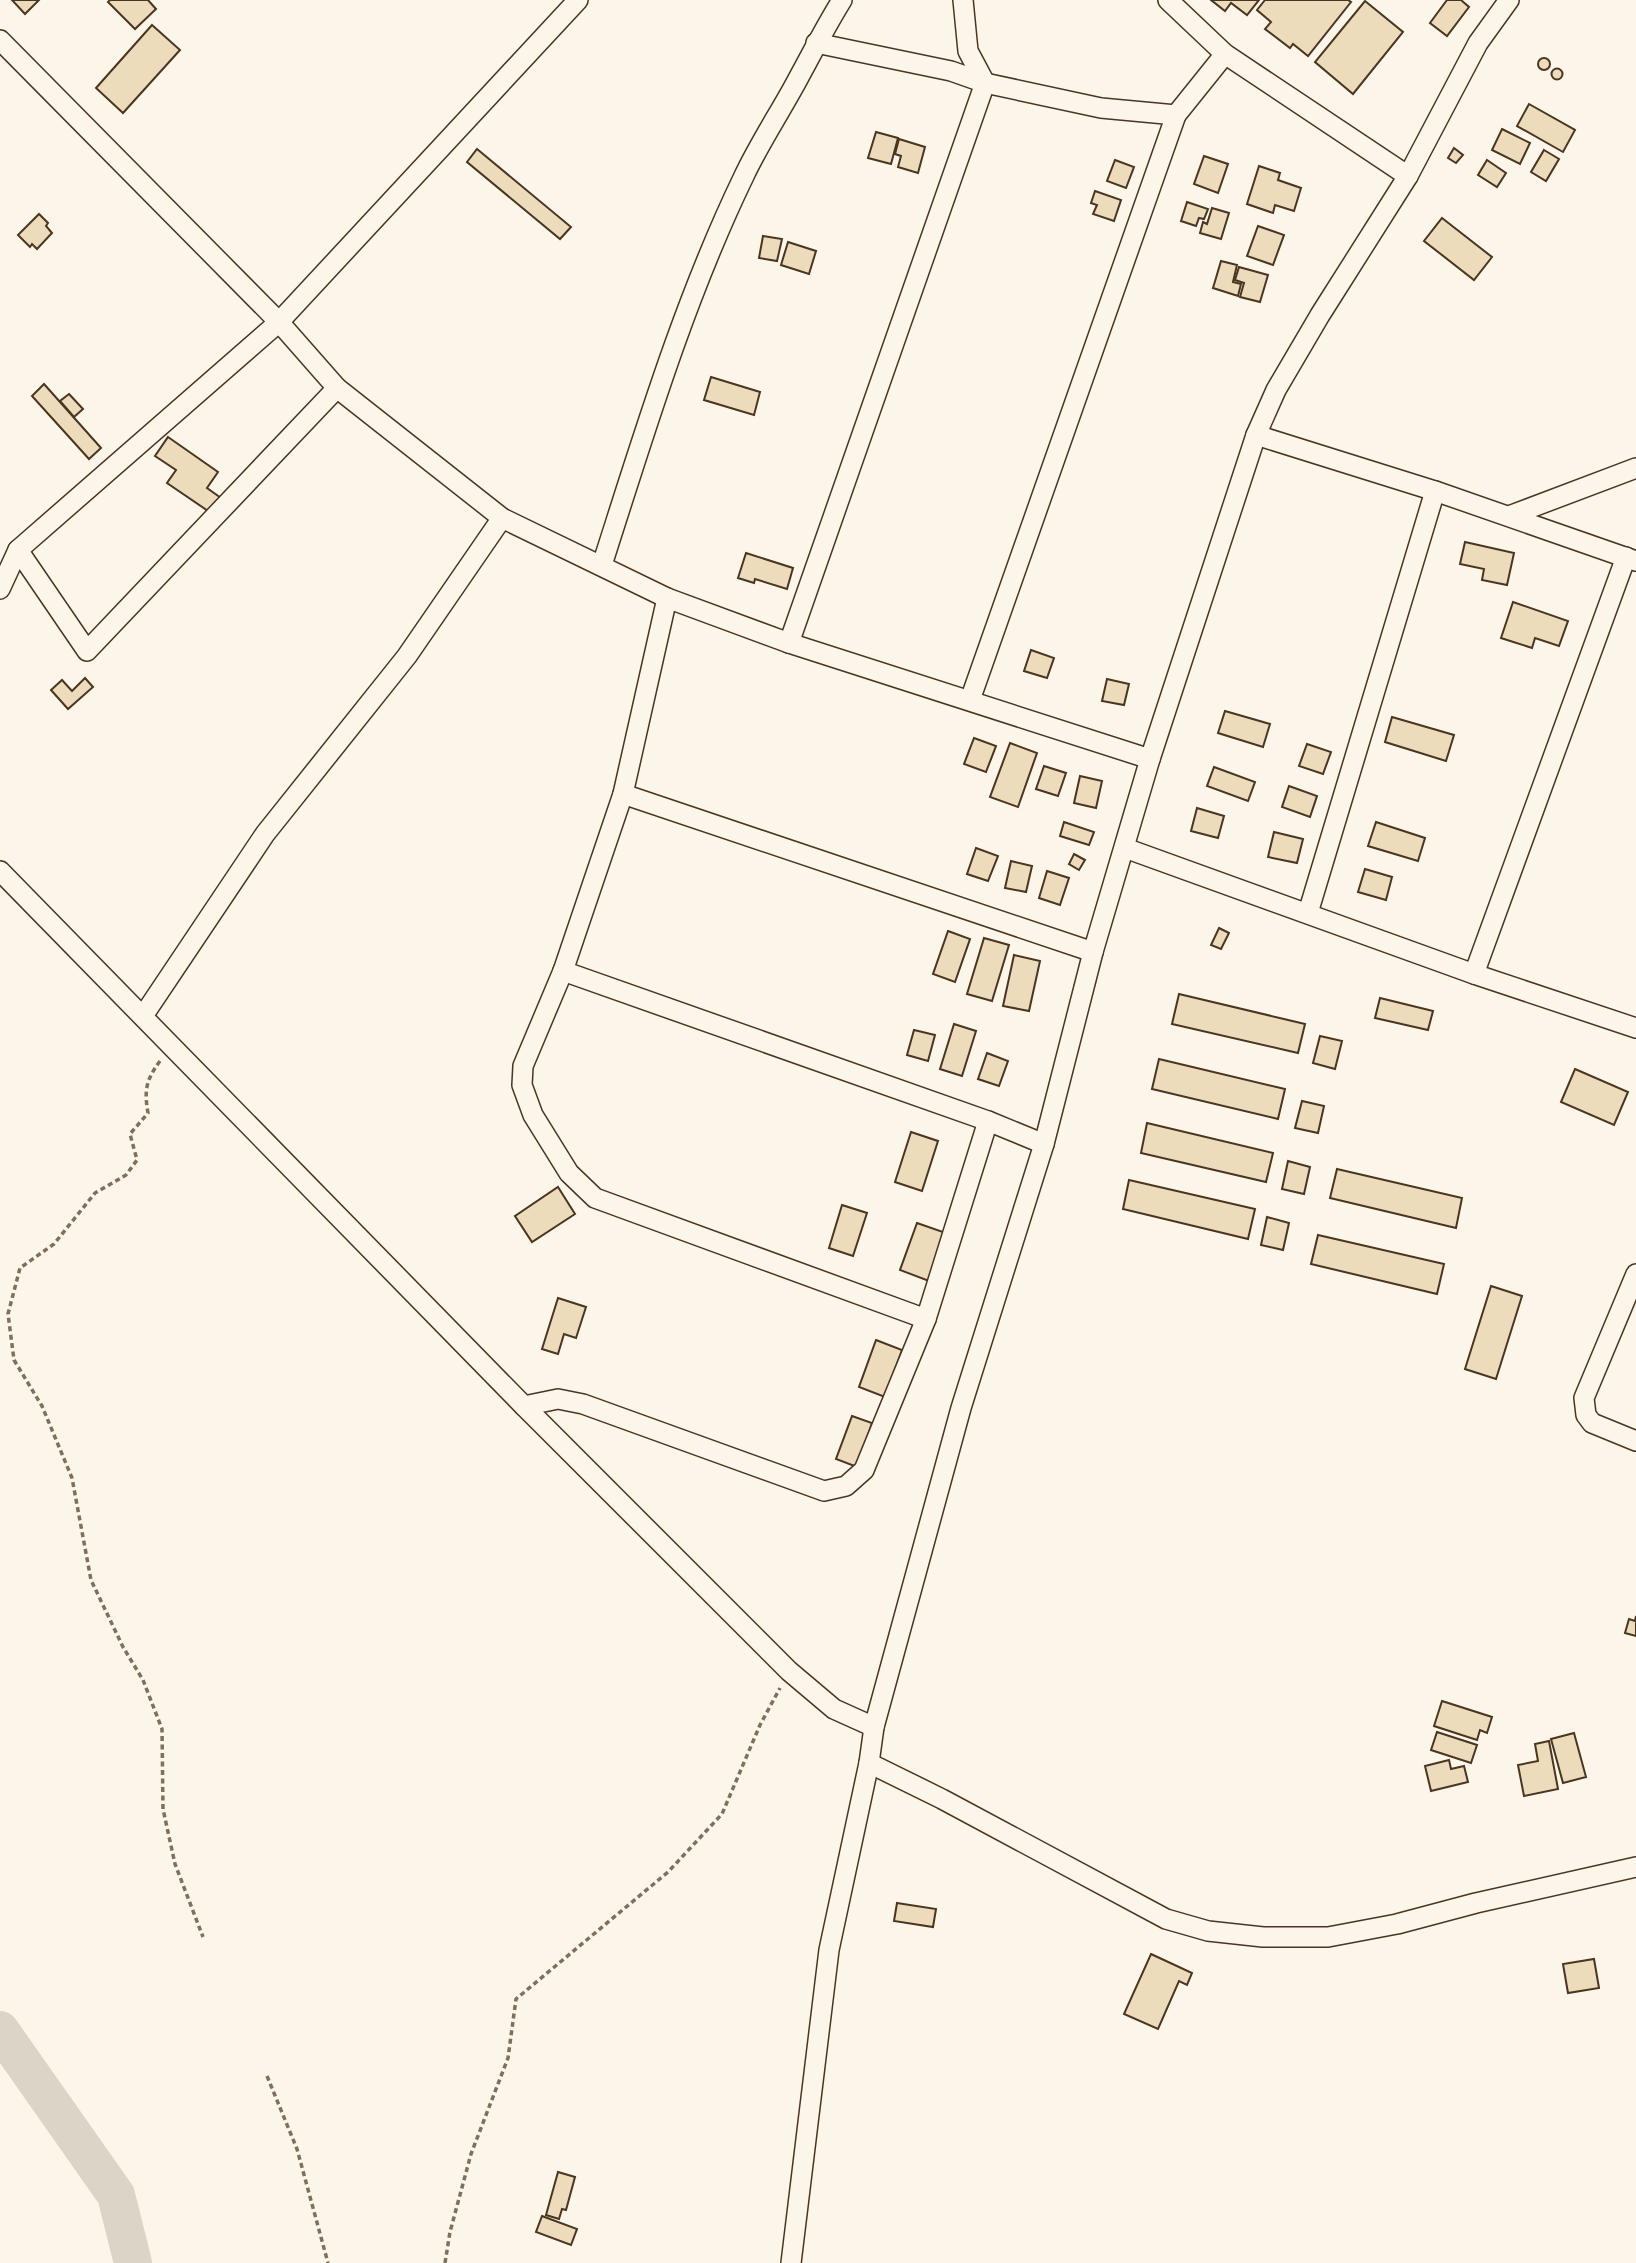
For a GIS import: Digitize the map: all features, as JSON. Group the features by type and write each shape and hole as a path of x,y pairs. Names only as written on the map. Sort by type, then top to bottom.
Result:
{"street":[{"path":"0,589 18,550 279,322 578,0"},
{"path":"601,565 662,379 744,176 842,0"},
{"path":"789,643 985,83 968,51 963,0"},
{"path":"1168,0 1225,54 1408,176"},
{"path":"791,2263 829,1950 869,1763 874,1727 961,1408 1044,1144 1093,952 1150,758 1256,435 1282,379 1408,176 1478,43 1509,0"},
{"path":"0,40 279,322 337,388 502,518 667,598 789,643 1150,758"},
{"path":"816,43 951,71 985,83 1101,108 1176,115"},
{"path":"970,700 1176,115 1225,54"},
{"path":"18,550 87,651 337,388"},
{"path":"1256,435 1435,491 1631,559 1474,974"},
{"path":"1509,516 1636,468"},
{"path":"1308,913 1435,491"},
{"path":"143,1016 265,834 407,656 502,518"},
{"path":"667,598 623,794 563,971 523,1066 522,1085 533,1115 569,1173 595,1198 926,1319"},
{"path":"623,794 1093,952"},
{"path":"1125,848 1474,974 1636,1028"},
{"path":"0,871 524,1406 789,1671 834,1709 874,1727"},
{"path":"563,971 988,1121 1044,1144"},
{"path":"524,1406 558,1399 583,1404 824,1490 846,1486 864,1470 926,1319 988,1121"},
{"path":"1636,1274 1584,1398 1586,1415 1592,1423 1636,1441"},
{"path":"869,1763 943,1799 1166,1919 1208,1931 1263,1937 1328,1937 1397,1924 1476,1903 1636,1867"}],"path":[{"path":"171,1045 151,1073 145,1093 148,1112 130,1134 137,1160 126,1175 95,1194 54,1244 20,1268 8,1314 14,1360 42,1406 72,1478 91,1580 122,1647 143,1680 162,1729 163,1810 175,1864 203,1937"},
{"path":"445,2263 450,2232 471,2154 508,2058 516,1999 668,1872 722,1814 760,1725 789,1671"},
{"path":"267,2076 297,2149 328,2263"}],"building":[{"path":"12,0 39,0 25,14"},
{"path":"148,0 156,9 135,29 108,2"},
{"path":"1211,0 1259,0 1247,15 1231,3 1225,11"},
{"path":"1265,0 1351,2 1308,56 1293,44 1290,48 1265,29 1271,22 1257,10"},
{"path":"1447,0 1461,0 1469,7 1447,36 1430,23"},
{"path":"1365,1 1403,32 1353,94 1315,62"},
{"path":"152,25 180,50 123,113 96,88"},
{"path":"1544,58 1550,64 1544,70 1538,64"},
{"path":"1557,68 1563,74 1557,80 1551,74"},
{"path":"1529,104 1575,130 1563,152 1517,126"},
{"path":"1502,129 1530,143 1520,164 1492,150"},
{"path":"876,132 898,138 891,164 868,158"},
{"path":"899,139 925,147 918,173 898,167 901,156 895,154"},
{"path":"1454,148 1463,155 1456,163 1448,158"},
{"path":"477,149 571,227 560,239 467,162"},
{"path":"1544,150 1559,159 1546,181 1531,172"},
{"path":"1204,156 1228,164 1218,193 1194,184"},
{"path":"1115,160 1134,167 1126,188 1107,181"},
{"path":"1487,160 1506,173 1497,187 1478,175"},
{"path":"1259,166 1280,173 1278,180 1301,188 1294,211 1275,205 1273,213 1247,204"},
{"path":"1095,191 1121,200 1114,221 1093,214 1097,205 1091,203"},
{"path":"1187,202 1208,209 1204,219 1199,218 1196,226 1181,221"},
{"path":"1212,208 1229,213 1221,239 1200,233 1203,222 1207,224"},
{"path":"39,214 48,223 46,226 52,233 37,249 32,244 30,247 18,235"},
{"path":"1442,218 1492,257 1474,280 1424,241"},
{"path":"1258,226 1284,235 1273,265 1247,256"},
{"path":"763,236 782,239 777,261 759,258"},
{"path":"788,242 816,251 809,274 781,265"},
{"path":"1221,261 1237,265 1233,282 1241,284 1238,296 1213,288"},
{"path":"1239,267 1268,275 1260,302 1240,297 1244,283 1235,280"},
{"path":"711,377 760,392 754,415 704,400"},
{"path":"44,384 101,448 89,459 32,396"},
{"path":"69,394 83,409 74,417 60,401"},
{"path":"168,437 218,472 207,488 221,498 211,513 167,483 176,470 155,456"},
{"path":"1465,542 1514,553 1507,585 1482,580 1484,569 1460,564"},
{"path":"746,553 793,568 787,589 755,579 754,583 738,578"},
{"path":"1513,602 1568,621 1559,646 1535,638 1532,648 1501,638"},
{"path":"1031,650 1054,658 1047,678 1024,671"},
{"path":"85,678 93,687 68,709 51,690 62,680 72,691"},
{"path":"1107,679 1129,684 1124,705 1102,701"},
{"path":"1225,711 1270,724 1263,747 1218,733"},
{"path":"1392,717 1454,735 1446,761 1385,742"},
{"path":"974,738 996,746 986,772 964,764"},
{"path":"1010,743 1037,753 1018,807 990,797"},
{"path":"1307,744 1331,752 1323,774 1299,766"},
{"path":"1044,766 1066,773 1058,796 1036,789"},
{"path":"1214,767 1255,782 1248,801 1207,786"},
{"path":"1080,776 1102,781 1096,808 1074,803"},
{"path":"1289,786 1317,796 1310,817 1282,807"},
{"path":"1197,808 1224,816 1218,838 1191,831"},
{"path":"1064,822 1094,832 1089,845 1060,836"},
{"path":"1376,822 1425,838 1418,861 1368,846"},
{"path":"1274,832 1303,839 1297,863 1268,857"},
{"path":"976,848 998,856 988,881 967,874"},
{"path":"1074,854 1085,860 1079,870 1069,864"},
{"path":"1011,861 1032,866 1026,892 1005,888"},
{"path":"1365,869 1392,877 1386,900 1358,892"},
{"path":"1047,871 1069,878 1060,905 1039,898"},
{"path":"1219,928 1229,933 1221,949 1211,945"},
{"path":"948,931 970,939 955,982 933,974"},
{"path":"984,938 1009,945 992,1001 967,994"},
{"path":"1014,955 1040,961 1029,1011 1003,1006"},
{"path":"1179,994 1305,1024 1298,1053 1172,1024"},
{"path":"1380,998 1433,1011 1428,1030 1375,1018"},
{"path":"954,1024 976,1031 962,1076 940,1069"},
{"path":"914,1030 935,1035 928,1061 907,1055"},
{"path":"1320,1036 1342,1041 1335,1069 1313,1063"},
{"path":"987,1053 1008,1061 999,1086 978,1079"},
{"path":"1159,1059 1285,1089 1278,1119 1152,1089"},
{"path":"1575,1069 1628,1092 1614,1125 1561,1102"},
{"path":"1302,1101 1324,1106 1318,1133 1295,1128"},
{"path":"1147,1123 1273,1153 1266,1182 1141,1153"},
{"path":"911,1132 938,1141 922,1191 895,1182"},
{"path":"1288,1161 1310,1167 1304,1194 1282,1189"},
{"path":"1337,1169 1462,1198 1456,1228 1330,1198"},
{"path":"1129,1180 1255,1209 1248,1239 1123,1209"},
{"path":"558,1187 575,1214 532,1242 515,1216"},
{"path":"842,1205 867,1213 853,1256 829,1248"},
{"path":"1267,1217 1289,1223 1283,1250 1261,1245"},
{"path":"917,1223 946,1233 929,1281 900,1270"},
{"path":"1318,1235 1444,1264 1437,1294 1311,1264"},
{"path":"1491,1286 1522,1296 1496,1379 1465,1369"},
{"path":"558,1298 586,1307 576,1338 564,1334 558,1354 542,1349"},
{"path":"876,1340 902,1350 885,1397 859,1387"},
{"path":"852,1416 872,1423 857,1467 836,1459"},
{"path":"1636,1616 1636,1636 1625,1633 1629,1619 1635,1621"},
{"path":"1442,1701 1492,1717 1487,1733 1480,1730 1477,1740 1434,1726"},
{"path":"1437,1732 1477,1745 1471,1763 1431,1750"},
{"path":"1574,1733 1586,1777 1563,1783 1551,1739"},
{"path":"1549,1741 1558,1789 1524,1796 1518,1765 1538,1761 1535,1744"},
{"path":"1449,1760 1451,1769 1464,1766 1468,1782 1431,1791 1425,1766"},
{"path":"897,1903 936,1909 933,1927 894,1921"},
{"path":"1151,1954 1192,1973 1187,1985 1179,1981 1158,2029 1124,2014"},
{"path":"1594,1959 1599,1988 1568,1993 1563,1964"},
{"path":"558,2172 575,2177 566,2210 562,2209 559,2219 546,2215"},
{"path":"542,2216 577,2229 571,2245 536,2232"}],"waterway":[{"path":"0,2030 116,2195 133,2263"}]}
